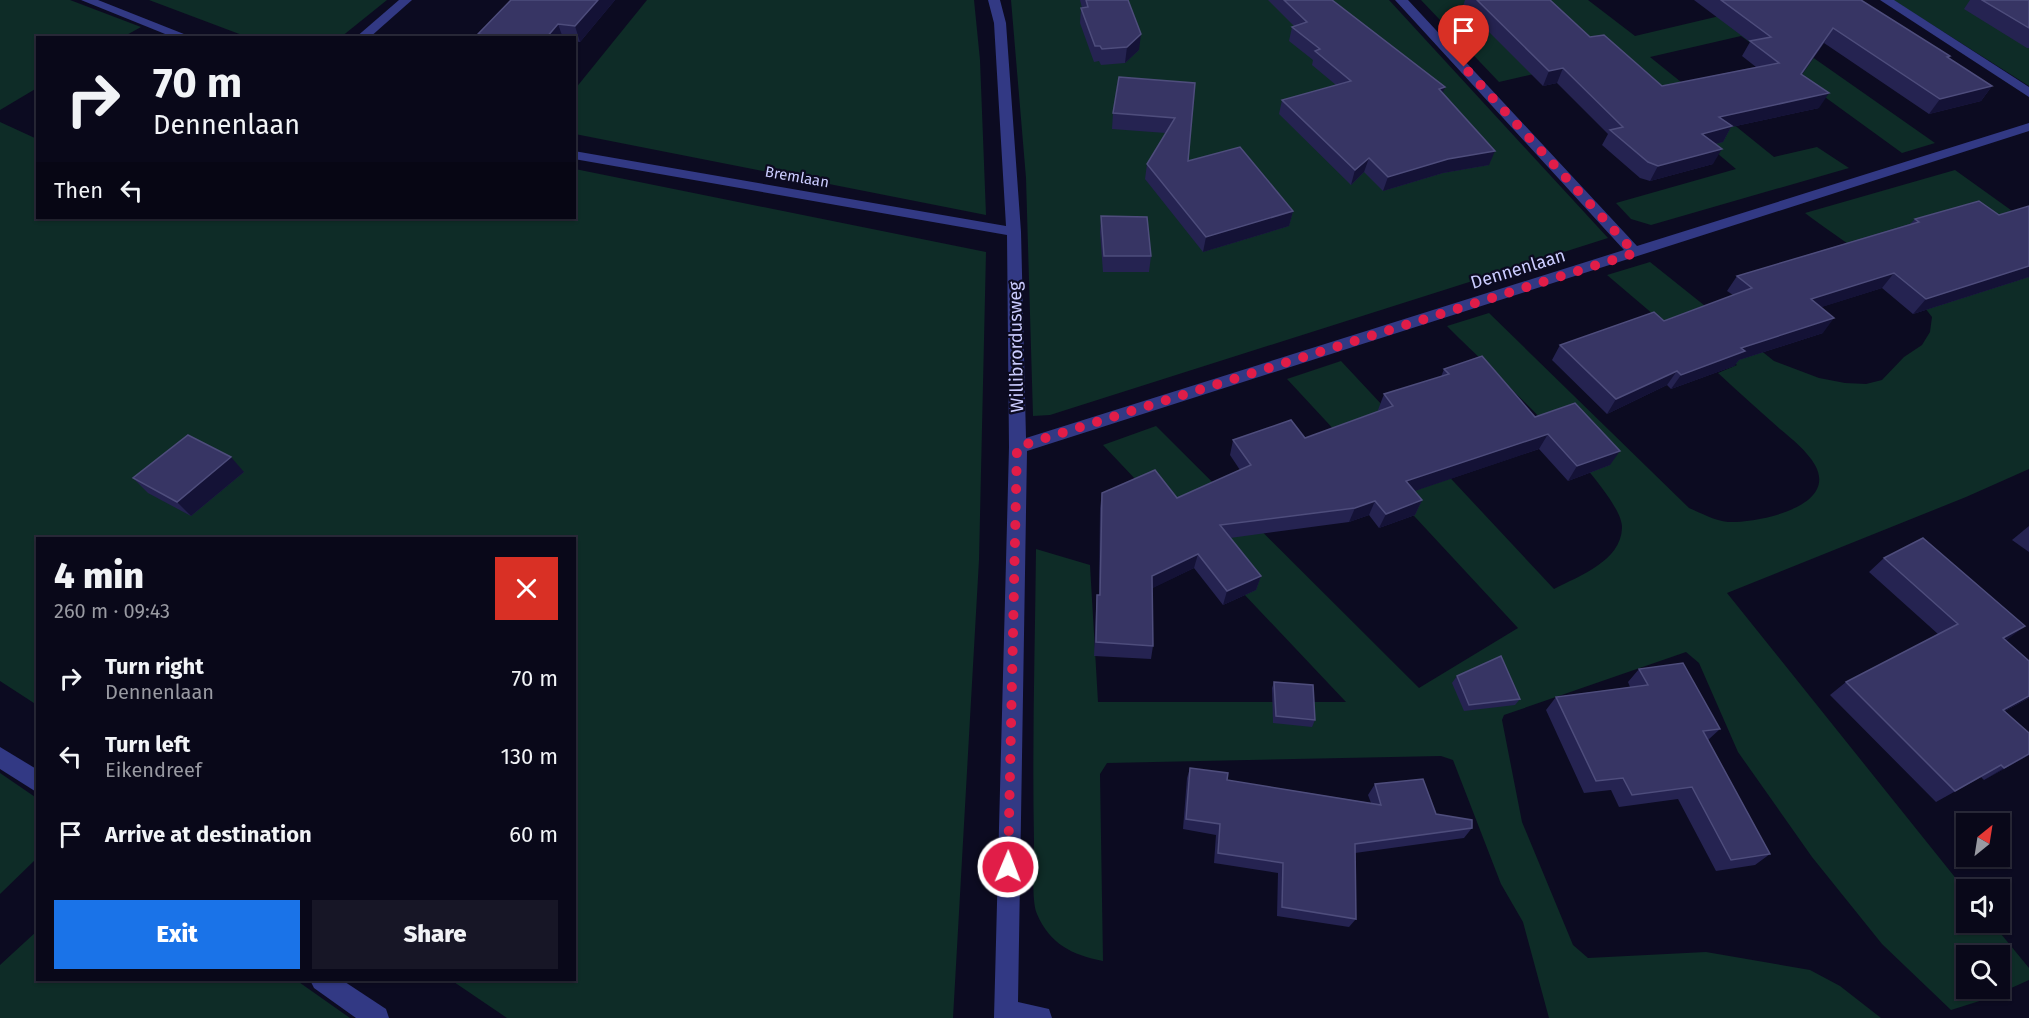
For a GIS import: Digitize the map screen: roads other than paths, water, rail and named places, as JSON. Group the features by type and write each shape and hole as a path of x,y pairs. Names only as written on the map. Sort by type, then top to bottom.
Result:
{"street":[{"path":"87,0 183,36"},
{"path":"363,36 406,0"},
{"name":"Willibrordusweg","path":"994,0 1000,23 1014,232 1017,447 1006,1015"},
{"path":"1401,0 1635,253"},
{"path":"1886,0 2029,93"},
{"name":"Dennenlaan","path":"1017,447 2029,127"},
{"name":"Bremlaan","path":"576,155 1014,232"},
{"path":"0,757 36,782"},
{"path":"323,981 377,1018"},
{"path":"1006,1015 1040,1018"}]}
